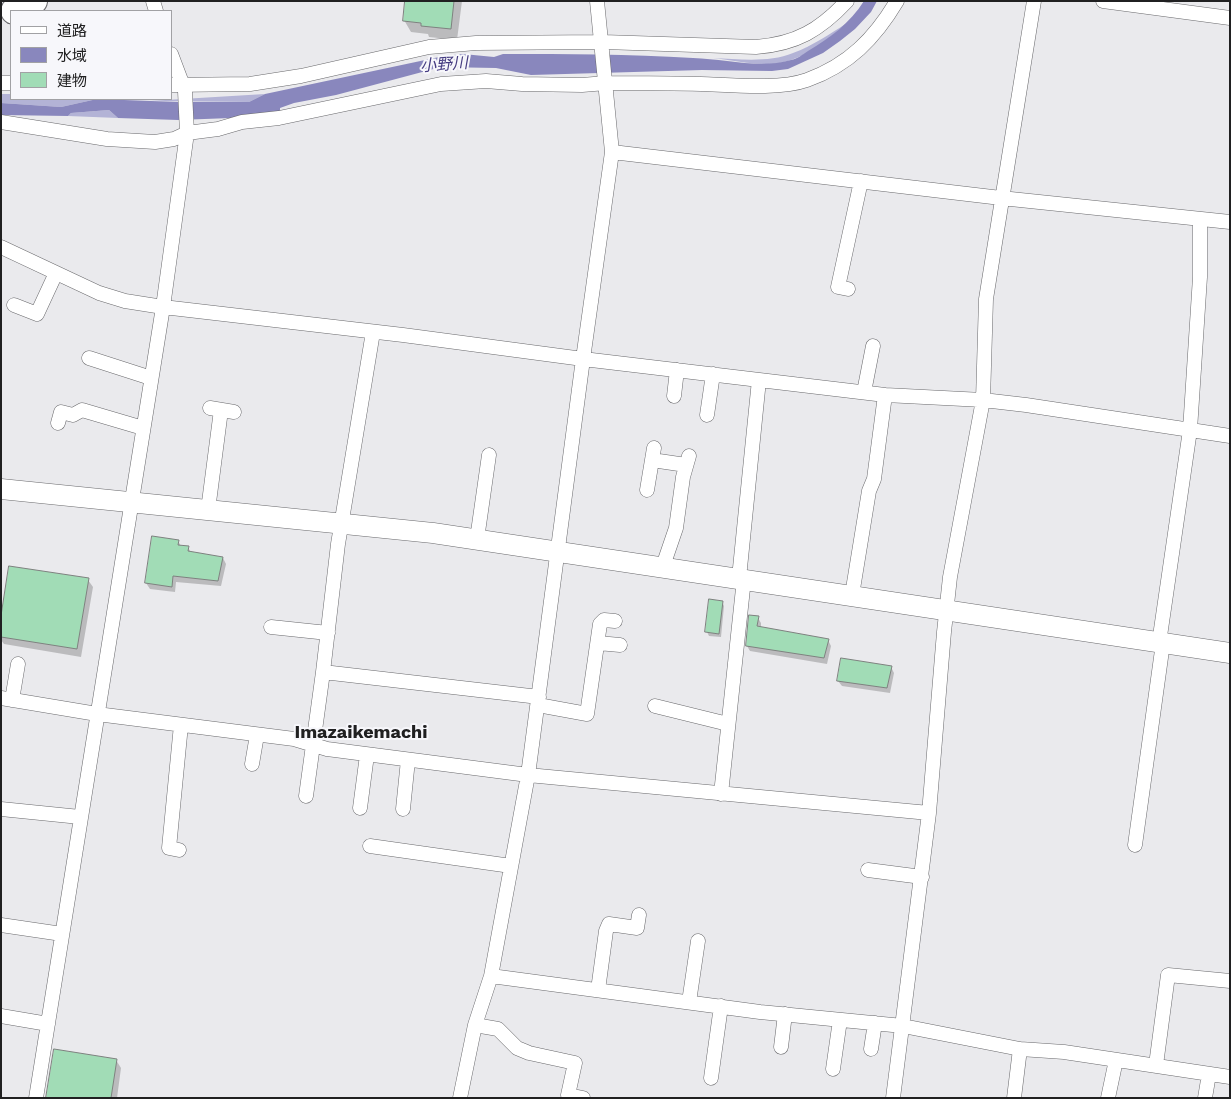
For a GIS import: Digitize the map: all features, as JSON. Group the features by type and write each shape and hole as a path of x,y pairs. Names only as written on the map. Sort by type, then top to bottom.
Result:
{"highway":[{"path":"16,10 34,1"}],"street":[{"path":"460,1098 475,1025 491,976 528,775 612,152 598,1"},
{"path":"179,87 242,84 301,76 413,50 476,42 773,46 792,41 812,32 831,18 847,1"},
{"path":"1,122 34,126 107,140 155,142 174,139 187,128 218,128 242,122 279,118 441,84 486,81 522,84 582,84 606,80 775,86 806,81 836,67 860,48 882,26 897,1"},
{"path":"893,1098 930,813 950,577 983,400 986,299 1034,1"},
{"path":"1104,1 1181,6 1230,18"},
{"path":"36,1098 163,307 187,128 172,58"},
{"path":"612,152 1001,198 1230,222"},
{"path":"848,289 838,287 861,181"},
{"path":"1135,845 1190,430 1200,277 1200,220"},
{"path":"1,247 99,293 125,301 163,307 885,395 983,400 1026,405 1230,436"},
{"path":"14,305 37,314 56,273"},
{"path":"306,796 342,524 373,332"},
{"path":"864,392 873,346"},
{"path":"89,358 151,378"},
{"path":"674,396 677,370"},
{"path":"708,416 713,374"},
{"path":"721,794 759,380"},
{"path":"852,595 869,491 874,479 885,395"},
{"path":"58,423 61,412 73,415 82,410 143,428"},
{"path":"208,510 222,410"},
{"path":"647,490 653,454 688,461 683,477 676,528 663,566"},
{"path":"477,539 489,455"},
{"path":"1,489 477,539 1230,653"},
{"path":"323,672 538,701 587,714 600,624 604,620 615,621"},
{"path":"271,627 328,633"},
{"path":"598,642 620,646"},
{"path":"18,664 6,699 97,714 294,739 327,749 367,755 528,775 930,813"},
{"path":"655,706 728,724"},
{"path":"179,850 169,848 181,725"},
{"path":"252,764 257,735"},
{"path":"360,808 367,755"},
{"path":"403,809 408,760"},
{"path":"1,808 80,817"},
{"path":"370,846 403,845 511,866"},
{"path":"868,870 922,877"},
{"path":"598,990 606,931 609,924 637,928 639,915"},
{"path":"1,925 62,934"},
{"path":"689,1002 698,941"},
{"path":"1156,1066 1168,975 1230,981"},
{"path":"491,976 785,1014 903,1026 1020,1049 1064,1052 1230,1076"},
{"path":"711,1078 721,1006"},
{"path":"781,1047 785,1014"},
{"path":"1,1016 48,1024"},
{"path":"833,1068 840,1020"},
{"path":"871,1049 875,1023"},
{"path":"475,1025 498,1028 517,1048 529,1053 575,1063 568,1095 583,1098"},
{"path":"1014,1098 1020,1049"},
{"path":"1108,1098 1116,1060"},
{"path":"1205,1098 1210,1074"}],"shaded area":[{"path":"847,23 820,45 789,61 760,64 713,58 753,60 784,56 814,43"},
{"path":"1,94 10,94 10,100 92,100 61,107 1,103"},
{"path":"265,94 249,102 149,101"},
{"path":"109,110 118,118 68,116 71,113"}],"water":[{"name":"小野川","path":"864,1 877,1 871,12 855,29 823,53 788,69 772,71 702,70 531,75 496,68 441,67 336,95 294,103 280,108 280,112 231,118 178,120 118,118 109,110 71,113 68,116 1,115 1,103 61,107 92,100 249,102 265,94 444,56 463,54 494,57 503,54 621,55 705,59 755,64 779,63 797,58 816,46 846,23"}],"building":[{"path":"405,1 454,1 451,29 421,26 421,23 403,21"},
{"path":"152,536 179,540 178,545 189,546 188,551 223,557 218,581 173,576 172,587 145,583"},
{"path":"9,566 89,578 77,649 1,637 1,616"},
{"path":"709,599 723,601 719,634 705,632"},
{"path":"749,615 759,616 757,626 829,639 824,658 746,646"},
{"path":"841,658 892,666 887,688 837,681"},
{"path":"54,1049 117,1059 111,1098 46,1098"}],"district":[{"name":"Imazaikemachi","path":"361,733"}]}
